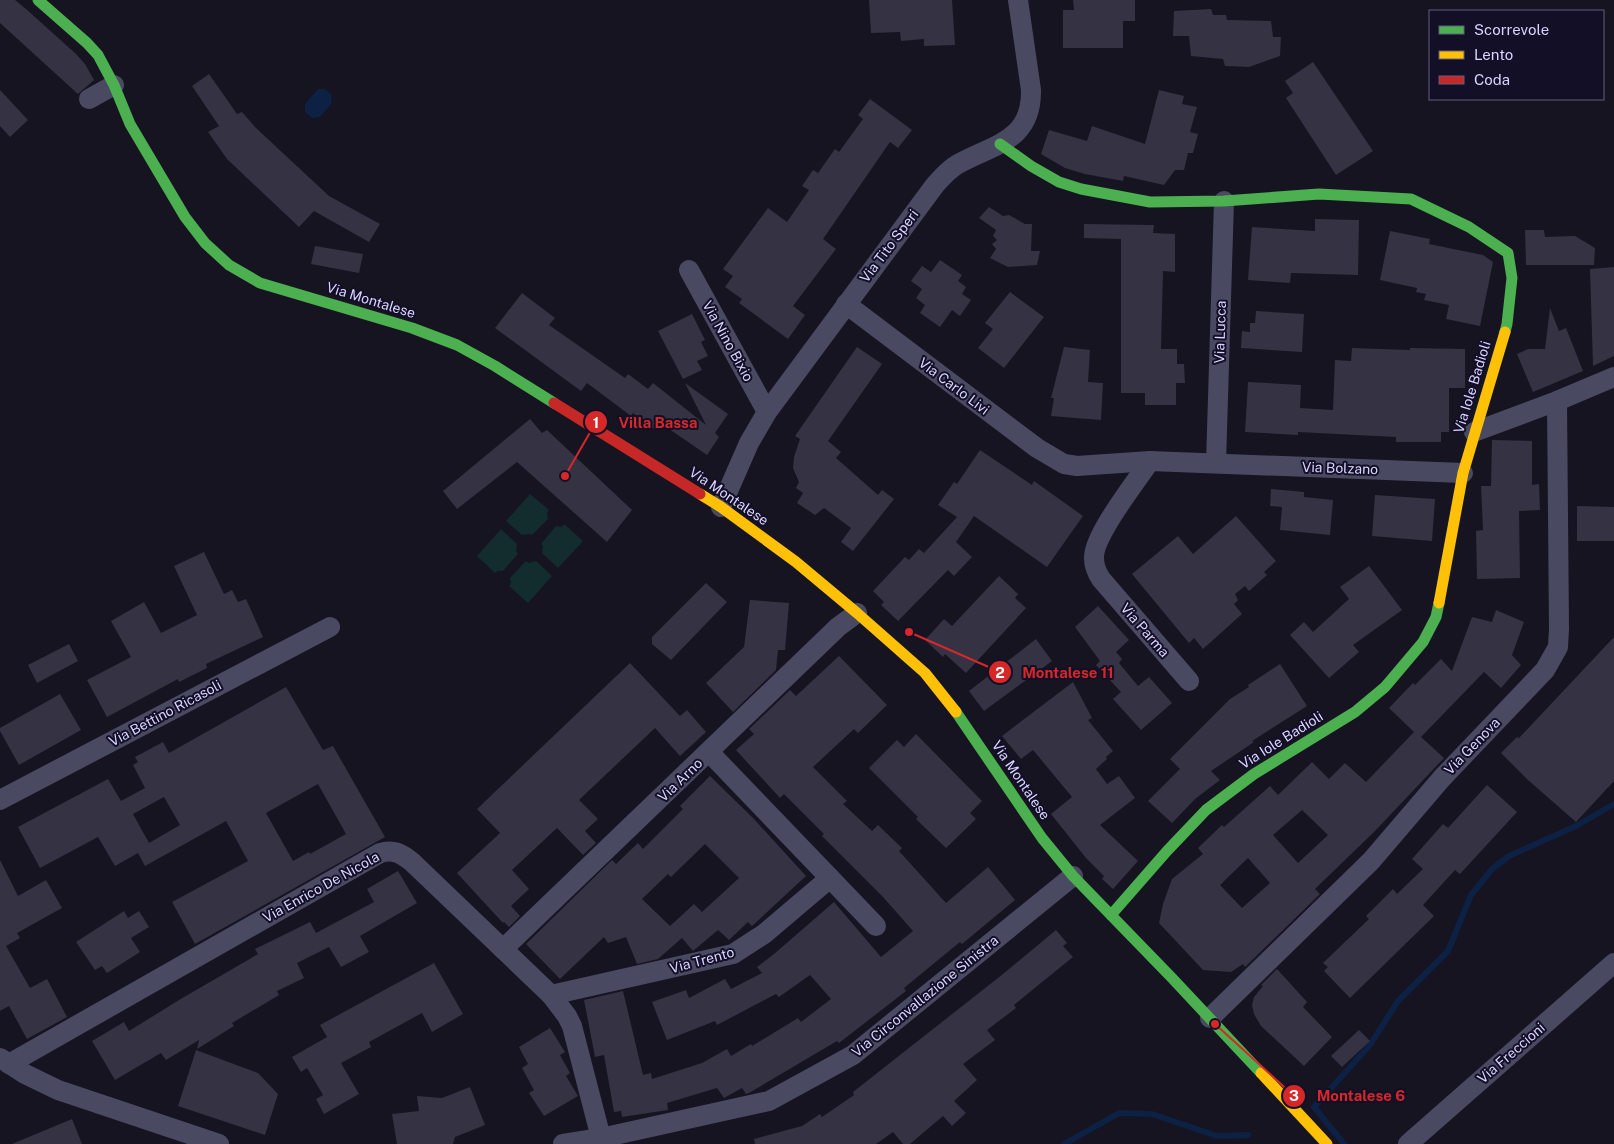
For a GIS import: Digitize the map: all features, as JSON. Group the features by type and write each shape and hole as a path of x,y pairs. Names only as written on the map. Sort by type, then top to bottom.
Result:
{"street":[{"name":"Via Montalese","path":"38,0 93,49 106,66 130,124 186,217 204,242 229,265 260,283 412,328 457,345 495,366 721,507 796,562 857,612 925,673 935,685 963,721 1042,838 1073,876 1210,1018 1327,1144"},
{"name":"Via Tito Speri","path":"721,507 749,443 767,412 935,185 957,165 1011,138 1020,130 1027,118 1031,103 1018,0"},
{"path":"89,99 114,85"},
{"name":"Via Iole Badioli","path":"1000,144 1046,175 1081,189 1150,202 1224,201 1319,194 1411,199 1469,227 1508,253 1512,278 1507,324 1474,432 1464,472 1436,618 1424,642 1385,687 1355,712 1254,774 1206,810 1111,915"},
{"name":"Via Lucca","path":"1216,463 1224,201"},
{"name":"Via Nino Bixio","path":"689,270 767,412"},
{"name":"Via Carlo Livi","path":"846,304 1037,448 1064,464"},
{"path":"1474,432 1614,377"},
{"name":"Via Genova","path":"1210,1018 1371,861 1442,778 1545,670 1558,647 1557,401"},
{"name":"Via Bolzano","path":"1064,464 1077,466 1150,461 1464,472"},
{"name":"Via Parma","path":"1150,461 1102,532 1096,545 1094,558 1096,570 1101,580 1189,681"},
{"name":"Via Arno","path":"503,949 838,627 857,612"},
{"name":"Via Bettino Ricasoli","path":"0,800 330,627"},
{"path":"709,752 876,926"},
{"name":"Via Enrico De Nicola","path":"4,1061 388,850 404,856 412,862 551,995 567,1016 572,1026 601,1138"},
{"name":"Via Circonvallazione Sinistra","path":"563,1144 601,1138 769,1101 854,1054 1073,876"},
{"name":"Via Trento","path":"551,995 733,954 764,934 830,878"},
{"name":"Via Freccioni","path":"1408,1144 1614,963"},
{"path":"4,1061 25,1074 58,1090 218,1144"}],"green space":[{"path":"530,494 549,510 547,513 548,519 532,535 522,535 506,521"},
{"path":"564,524 583,541 558,568 542,553 543,546 541,544 556,526 562,527"},
{"path":"501,529 517,544 516,551 518,554 503,571 495,573 477,556"},
{"path":"526,561 529,563 536,561 552,576 528,603 509,586 511,584 510,578"}],"water":[{"path":"318,89 325,89 331,94 332,103 320,117 312,118 305,112 305,104"}],"building":[{"path":"0,0 15,0 26,9 76,54 85,64 94,80 78,94 0,23"},
{"path":"869,0 952,0 955,45 924,46 924,39 901,41 900,32 871,33"},
{"path":"1073,0 1135,0 1135,21 1123,21 1123,48 1063,48 1063,10 1074,10"},
{"path":"1211,9 1213,15 1226,15 1227,20 1271,21 1273,37 1281,37 1280,56 1249,67 1225,66 1223,59 1191,56 1189,36 1173,36 1174,11"},
{"path":"1313,62 1373,151 1336,175 1286,98 1293,93 1285,81"},
{"path":"209,74 237,114 242,112 256,128 329,196 380,224 369,242 314,211 299,227 227,159 208,132 219,126 192,86"},
{"path":"0,90 28,120 10,137 0,126"},
{"path":"1159,90 1184,96 1182,104 1197,107 1190,132 1198,134 1193,153 1188,153 1184,170 1175,170 1164,185 1124,176 1123,181 1085,174 1065,168 1041,154 1049,130 1087,141 1092,126 1145,144"},
{"path":"870,99 912,130 898,148 890,142 823,239 836,249 793,306 805,315 788,339 739,303 742,299 725,287 733,276 723,269 768,208 787,222 809,190 802,186 813,170 818,173 835,149 839,152 863,119 858,115"},
{"path":"989,207 1003,216 1009,215 1025,224 1032,224 1031,251 1040,251 1037,265 1008,267 990,258 996,249 992,244 997,240 993,236 996,230 979,218"},
{"path":"1315,219 1359,220 1358,275 1291,273 1290,283 1248,280 1252,227 1315,231"},
{"path":"1084,224 1154,225 1153,233 1175,234 1175,272 1163,271 1161,349 1177,349 1177,364 1184,364 1185,383 1176,383 1176,405 1145,405 1145,393 1121,393 1121,239 1084,238"},
{"path":"1525,230 1544,230 1545,237 1575,236 1595,248 1594,265 1526,265"},
{"path":"1390,231 1430,239 1429,244 1483,255 1493,262 1480,326 1446,319 1449,305 1424,300 1426,294 1416,292 1417,288 1380,280"},
{"path":"315,246 363,254 359,273 311,264"},
{"path":"940,260 962,275 958,281 966,287 962,294 971,300 960,316 952,310 940,327 920,313 925,305 916,298 922,289 911,281 922,266 931,272"},
{"path":"1614,267 1614,356 1593,366 1590,269"},
{"path":"1010,292 1044,317 1004,368 978,348 993,329 985,323"},
{"path":"522,293 555,318 549,325 625,378 628,374 648,389 653,383 706,425 685,383 728,414 715,433 719,437 707,455 659,422 654,429 633,413 631,416 587,383 581,391 495,328"},
{"path":"1550,308 1559,331 1566,328 1583,371 1533,392 1517,354 1528,349 1545,349"},
{"path":"1256,311 1304,314 1302,352 1241,348 1242,331 1250,332 1250,323 1255,323"},
{"path":"692,314 705,340 701,342 708,356 697,361 702,370 683,379 658,331"},
{"path":"857,347 882,364 828,441 841,452 836,458 878,495 882,490 894,499 853,551 841,542 851,528 824,508 815,515 797,503 803,493 796,488 799,482 793,468 794,457 800,439 795,436"},
{"path":"1064,347 1090,350 1088,382 1103,383 1101,420 1051,416 1054,398 1051,398"},
{"path":"1352,348 1465,349 1465,388 1449,388 1449,432 1441,432 1441,442 1396,442 1396,437 1298,432 1298,435 1245,432 1248,382 1301,385 1300,408 1333,410 1335,360 1351,361"},
{"path":"530,419 542,433 547,430 632,510 607,542 517,462 457,509 443,491"},
{"path":"1492,440 1532,441 1532,485 1539,484 1540,510 1519,511 1520,578 1477,579 1476,531 1483,530 1481,486 1491,486"},
{"path":"980,450 1032,485 1034,481 1083,516 1047,567 974,516 956,542 972,557 954,576 948,570 898,621 881,605 884,602 873,591 905,557 909,560 919,549 924,553 957,517 938,505 954,482 957,484"},
{"path":"1271,489 1304,492 1304,497 1333,500 1330,535 1280,530 1282,507 1270,506"},
{"path":"1375,495 1435,499 1432,541 1372,536"},
{"path":"1577,506 1614,507 1614,541 1577,541"},
{"path":"1236,516 1276,561 1264,572 1267,575 1249,591 1245,586 1235,594 1238,600 1234,604 1242,614 1203,649 1194,638 1189,643 1132,574 1178,536 1193,554"},
{"path":"204,552 224,594 232,590 238,602 246,599 263,637 206,664 207,668 179,682 178,679 107,717 87,680 131,657 111,621 144,602 161,633 197,615 174,566"},
{"path":"1369,566 1402,610 1353,645 1359,652 1329,678 1290,635 1304,622 1313,632 1349,599 1340,587"},
{"path":"999,576 1018,594 1015,598 1026,608 966,673 945,654 943,657 925,640 944,619 952,626"},
{"path":"706,583 727,602 671,660 652,644 652,637"},
{"path":"750,600 789,603 785,650 778,650 776,670 733,712 706,683 744,647"},
{"path":"1098,606 1129,640 1116,652 1122,659 1119,663 1138,686 1149,677 1172,703 1141,730 1113,699 1121,692 1096,665 1100,661 1075,627"},
{"path":"1496,610 1524,622 1512,655 1521,665 1501,688 1484,672 1421,737 1444,758 1375,831 1315,889 1320,894 1245,967 1243,964 1231,972 1203,970 1159,923 1163,904 1172,879 1203,854 1198,848 1222,825 1224,827 1270,786 1278,795 1312,762 1329,779 1345,763 1366,782 1414,732 1389,708 1413,683 1415,685 1441,659 1452,671 1472,617 1492,622","holes":["1302,810 1328,835 1298,863 1273,835","1248,858 1270,883 1242,908 1220,885"]},
{"path":"1614,637 1614,781 1576,822 1528,780 1501,753 1517,737 1519,738"},
{"path":"1036,639 1052,661 984,711 969,691"},
{"path":"69,644 78,661 37,683 28,665"},
{"path":"839,656 887,705 858,733 854,729 813,767 847,801 843,804 872,831 878,825 902,848 899,851 946,903 988,867 1015,900 962,944 960,942 904,988 906,991 839,1043 837,1041 749,1093 746,1094 742,1088 724,1098 717,1088 667,1103 668,1110 622,1117 621,1111 614,1112 604,1055 595,1057 584,1000 623,991 643,1075 651,1073 652,1079 702,1063 727,1049 731,1056 751,1044 752,1046 798,1018 801,1022 831,999 810,975 779,997 776,994 717,1025 715,1021 667,1040 652,1002 686,990 689,998 725,979 731,989 762,973 757,967 834,902 881,957 913,931 883,897 822,836 824,834 784,794 780,798 736,750 754,734 749,729 790,690 796,696"},
{"path":"630,663 680,716 687,710 706,732 680,756 655,728 579,800 598,819 585,831 596,843 583,855 557,828 512,870 529,889 511,906 520,916 509,927 503,923 457,873 500,833 477,809"},
{"path":"1280,664 1307,706 1252,741 1254,742 1211,771 1220,780 1195,799 1172,823 1148,801 1180,769 1170,759 1230,699"},
{"path":"1073,682 1092,718 1088,720 1113,751 1096,769 1107,784 1119,776 1135,798 1100,825 1138,861 1113,889 1102,879 1104,876 1086,858 1051,814 1072,797 1033,750 1021,759 1002,736"},
{"path":"286,687 323,750 333,746 385,837 195,944 172,902 248,861 226,821 145,866 138,853 115,866 98,837 40,868 18,827 108,779 121,801 145,788 133,765 138,762 135,757 163,742 169,753","holes":["318,784 346,834 293,861 266,813","164,797 180,825 149,843 133,814"]},
{"path":"60,694 81,730 19,765 0,728"},
{"path":"916,734 982,801 970,813 976,819 946,848 916,819 918,817 869,768 897,740 904,747"},
{"path":"710,776 754,819 806,876 752,926 748,922 729,940 718,930 693,951 682,938 658,959 637,964 626,937 608,943 604,937 560,979 526,944 612,860 616,864 638,843 643,849 683,809 680,806","holes":["705,844 739,878 702,912 694,904 670,926 642,899 668,874 671,877"]},
{"path":"1487,785 1517,812 1460,874 1455,870 1423,905 1434,916 1350,998 1324,971 1328,967 1323,963 1369,919 1366,916 1393,889 1397,894 1423,869 1412,859 1443,824 1448,828"},
{"path":"0,860 18,896 46,880 62,908 17,933 20,938 6,946 30,988 47,979 67,1017 27,1039 9,1006 0,1011"},
{"path":"398,871 417,903 360,936 369,952 341,967 329,947 297,963 304,978 277,991 279,995 232,1023 234,1026 197,1049 199,1040 166,1060 161,1053 115,1080 92,1041 124,1022 129,1031 258,954 255,949 310,922 316,933 374,902 367,889"},
{"path":"124,911 128,918 139,911 149,927 131,938 140,952 107,973 102,966 95,970 76,942"},
{"path":"1056,930 1067,943 1063,946 1073,957 1014,1005 1016,1008 987,1030 995,1040 963,1064 977,1080 954,1101 966,1113 952,1126 943,1116 910,1144 903,1144 893,1132 876,1144 755,1144 754,1139 802,1126 820,1114 822,1117 854,1095 853,1092"},
{"path":"434,963 463,1014 432,1032 422,1013 369,1042 371,1047 341,1063 359,1094 324,1114 316,1099 323,1095 307,1068 301,1072 292,1057 327,1037 320,1025"},
{"path":"1277,969 1307,1002 1303,1007 1332,1037 1304,1066 1261,1026 1254,1014 1252,1005 1254,997 1263,986 1261,985"},
{"path":"550,1028 565,1052 560,1055 570,1073 566,1076 578,1096 544,1116 529,1093 534,1090 522,1068 528,1064 519,1047"},
{"path":"1359,1030 1370,1041 1342,1067 1331,1056"},
{"path":"196,1050 258,1073 278,1094 265,1135 178,1106"},
{"path":"470,1087 485,1125 455,1137 453,1144 397,1144 392,1114 419,1111 417,1096 442,1098"},
{"path":"72,1119 82,1144 12,1144"}],"waterway":[{"path":"1344,1144 1314,1107 1370,1045 1398,1001 1448,951 1471,895 1492,869 1509,856 1576,826 1614,804"},
{"path":"1064,1144 1119,1113 1152,1114 1217,1136 1248,1135"}],"traffic: fast":[{"path":"38,0 98,55 114,85 130,124 185,217 205,243 229,265 260,283 412,328 457,345 554,403"},
{"path":"1000,144 1031,166 1059,182 1081,189 1150,202 1224,201 1319,194 1411,199 1469,227 1508,253 1512,278 1505,332"},
{"path":"1111,915 1206,810 1254,774 1355,712 1385,687 1423,642 1436,617 1439,603"},
{"path":"956,712 1042,838 1073,876 1261,1073"}],"traffic: slow":[{"path":"1439,603 1463,473 1505,332"},
{"path":"700,494 721,507 796,562 857,613 925,673 956,712"},
{"path":"1261,1073 1327,1144"}],"traffic: jam":[{"path":"554,403 700,494"}],"place":[{"name":"Villa Bassa","path":"565,476"},
{"name":"Montalese 11","path":"909,632"},
{"name":"Montalese 6","path":"1215,1024"}]}
